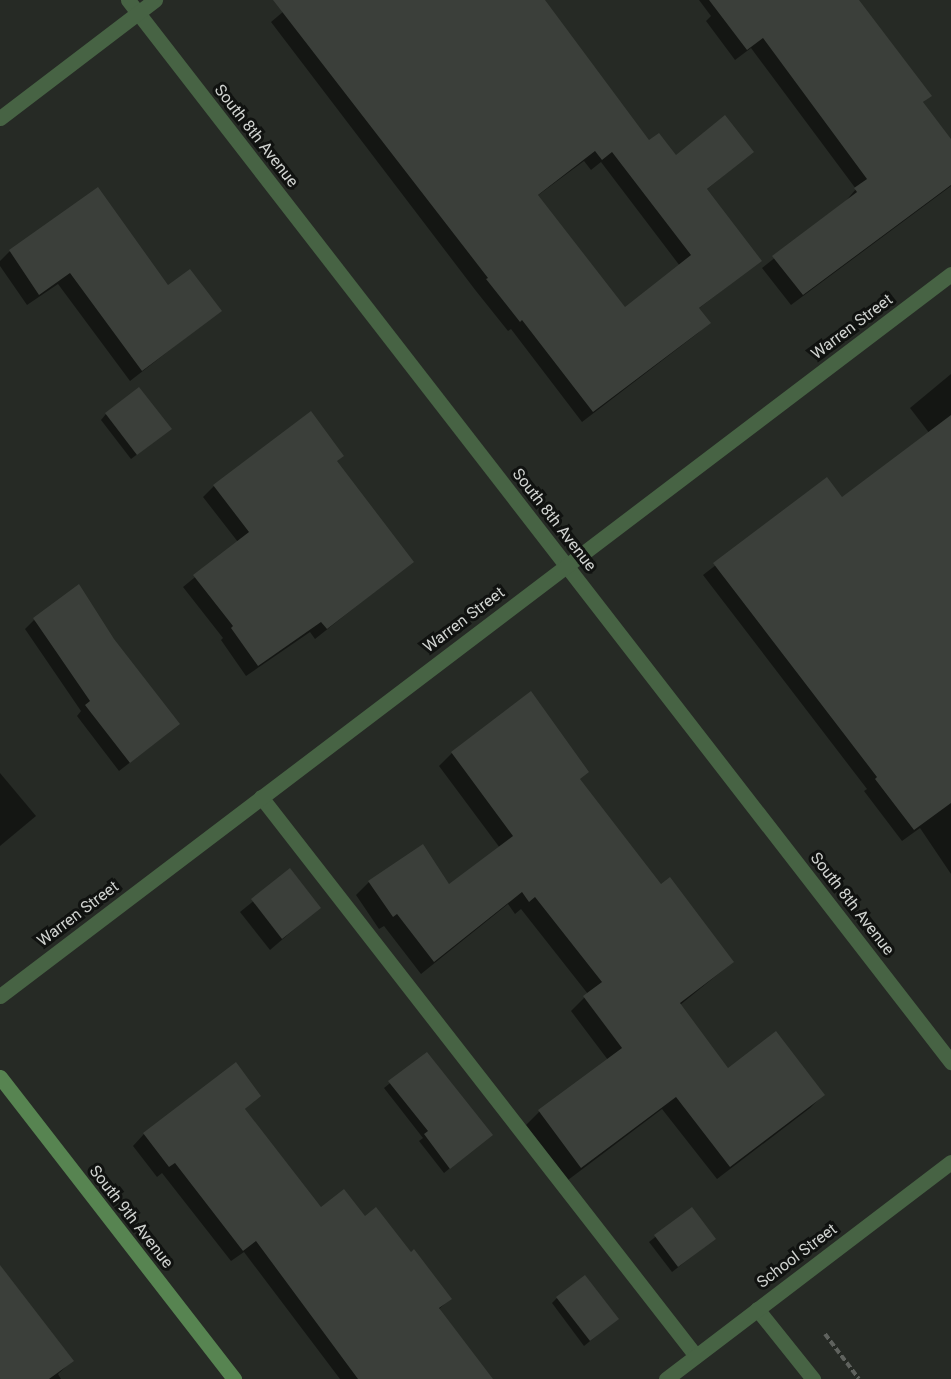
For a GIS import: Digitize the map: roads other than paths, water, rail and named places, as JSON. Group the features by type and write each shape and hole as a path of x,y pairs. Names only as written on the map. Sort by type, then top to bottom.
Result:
{"street":[{"name":"South 8th Avenue","path":"128,0 951,1062"},
{"path":"0,118 155,0"},
{"name":"Warren Street","path":"0,996 951,274"},
{"path":"261,797 696,1356"},
{"name":"South 9th Avenue","path":"0,1077 234,1379"},
{"name":"School Street","path":"666,1379 951,1162"},
{"path":"757,1308 813,1379"}]}
